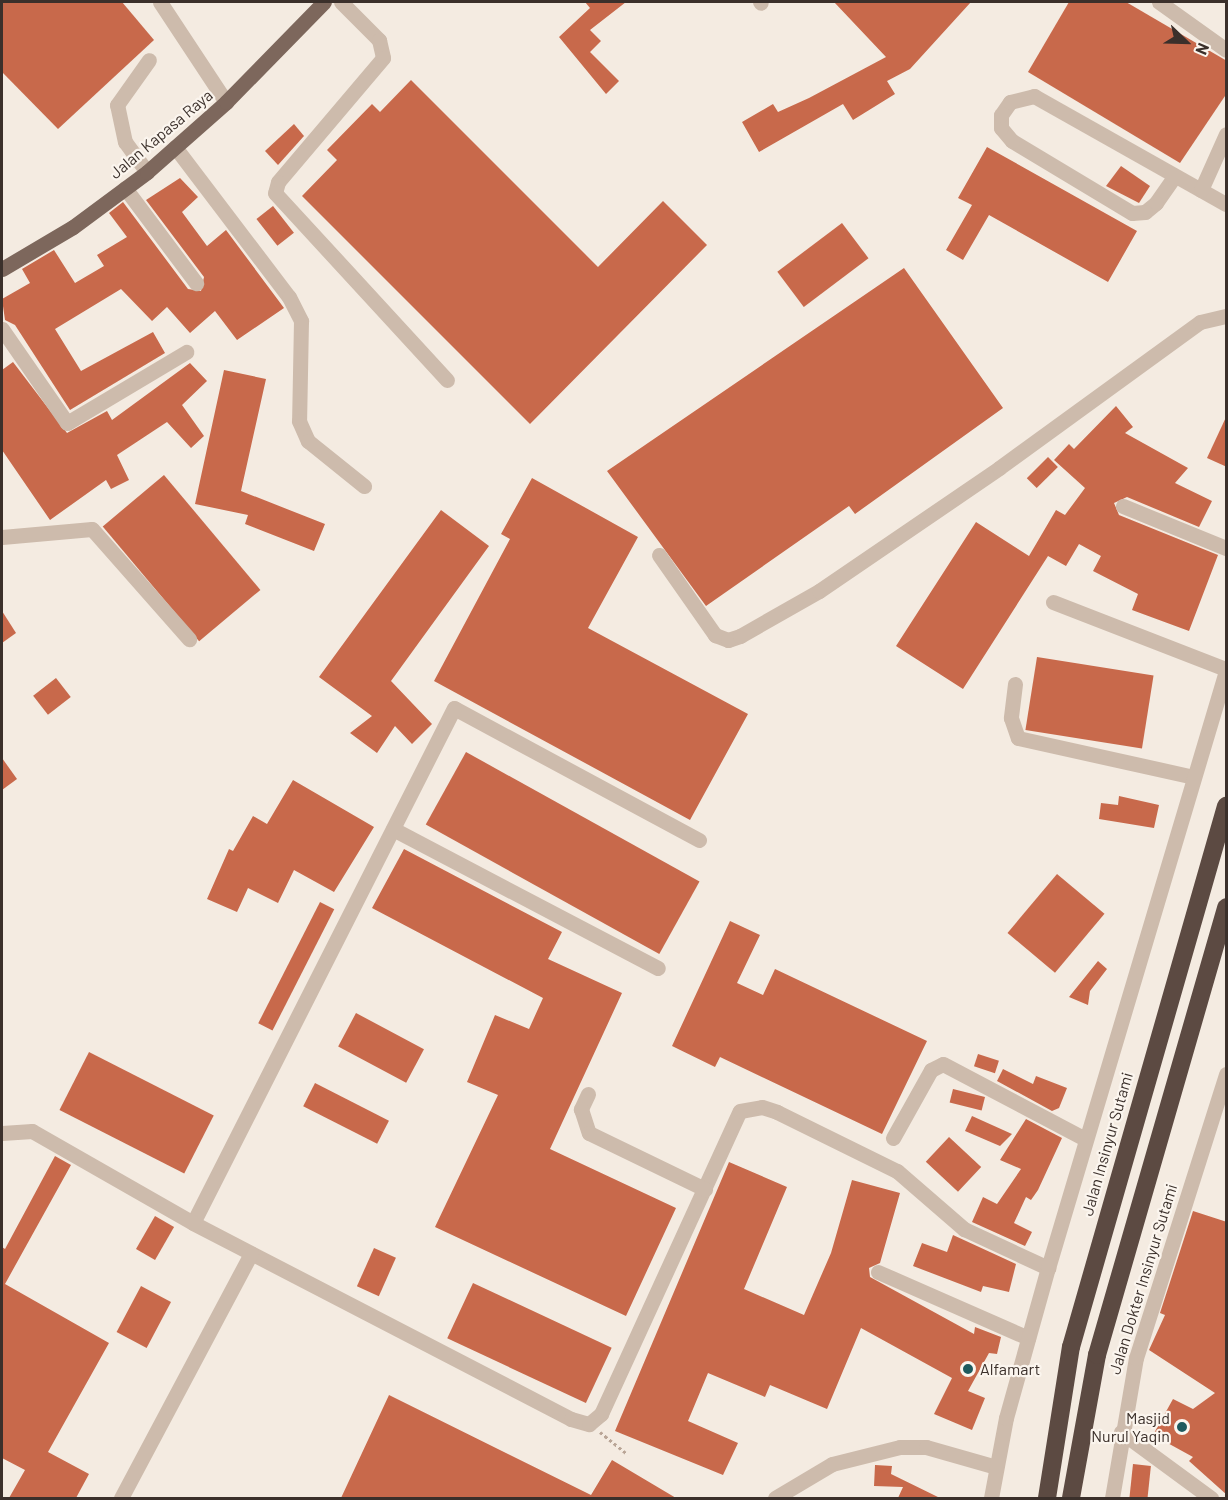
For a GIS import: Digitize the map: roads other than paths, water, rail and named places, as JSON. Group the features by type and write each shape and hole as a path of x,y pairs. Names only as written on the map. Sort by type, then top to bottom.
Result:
{"highway":[{"name":"Jalan Insinyur Sutami","path":"1047,1498 1071,1347 1159,1035 1227,806"},
{"path":"1071,1498 1097,1355 1227,907"}],"main road":[{"name":"Jalan Kapasa Raya","path":"2,269 147,172 226,102 324,2"}],"street":[{"path":"160,2 226,102"},
{"path":"341,2 379,40 383,58 278,182 274,193 447,380"},
{"path":"1159,2 1227,50"},
{"path":"147,172 125,142 117,105 149,60"},
{"path":"1174,177 1156,203 1132,213 1012,141 1001,128 1001,115 1010,102 1034,96 1174,177 1227,204"},
{"path":"1201,190 1227,134"},
{"path":"175,147 289,297 301,321 299,421 308,441 364,486"},
{"path":"125,188 196,283"},
{"path":"658,555 715,635 728,640 740,636 819,591 952,500 1200,322 1227,316"},
{"path":"2,329 67,423 186,352"},
{"path":"1123,506 1227,548"},
{"path":"2,537 92,529 189,639"},
{"path":"991,1498 996,1467 1028,1338 1085,1139 1227,670 1053,602"},
{"path":"1015,684 1011,718 1018,738 1194,777"},
{"path":"193,1223 451,712 460,708 699,840"},
{"path":"393,829 658,968"},
{"path":"893,1138 931,1070 943,1064 1085,1139"},
{"name":"Jalan Dokter Insinyur Sutami","path":"1113,1498 1121,1432 1136,1358 1227,1074"},
{"path":"588,1094 581,1122 589,1133 705,1189"},
{"path":"2,1133 32,1131 193,1223 589,1424 601,1414 705,1189 732,1122 740,1111 762,1107 897,1171 964,1229 1048,1268"},
{"path":"121,1498 251,1253"},
{"path":"878,1272 1028,1338"},
{"path":"1121,1432 1211,1498"},
{"path":"775,1498 832,1464 900,1447 926,1448 996,1467"}],"place":[{"name":"Alfamart","path":"968,1369"},
{"name":"Masjid Nurul Yaqin","path":"1182,1427"}]}
